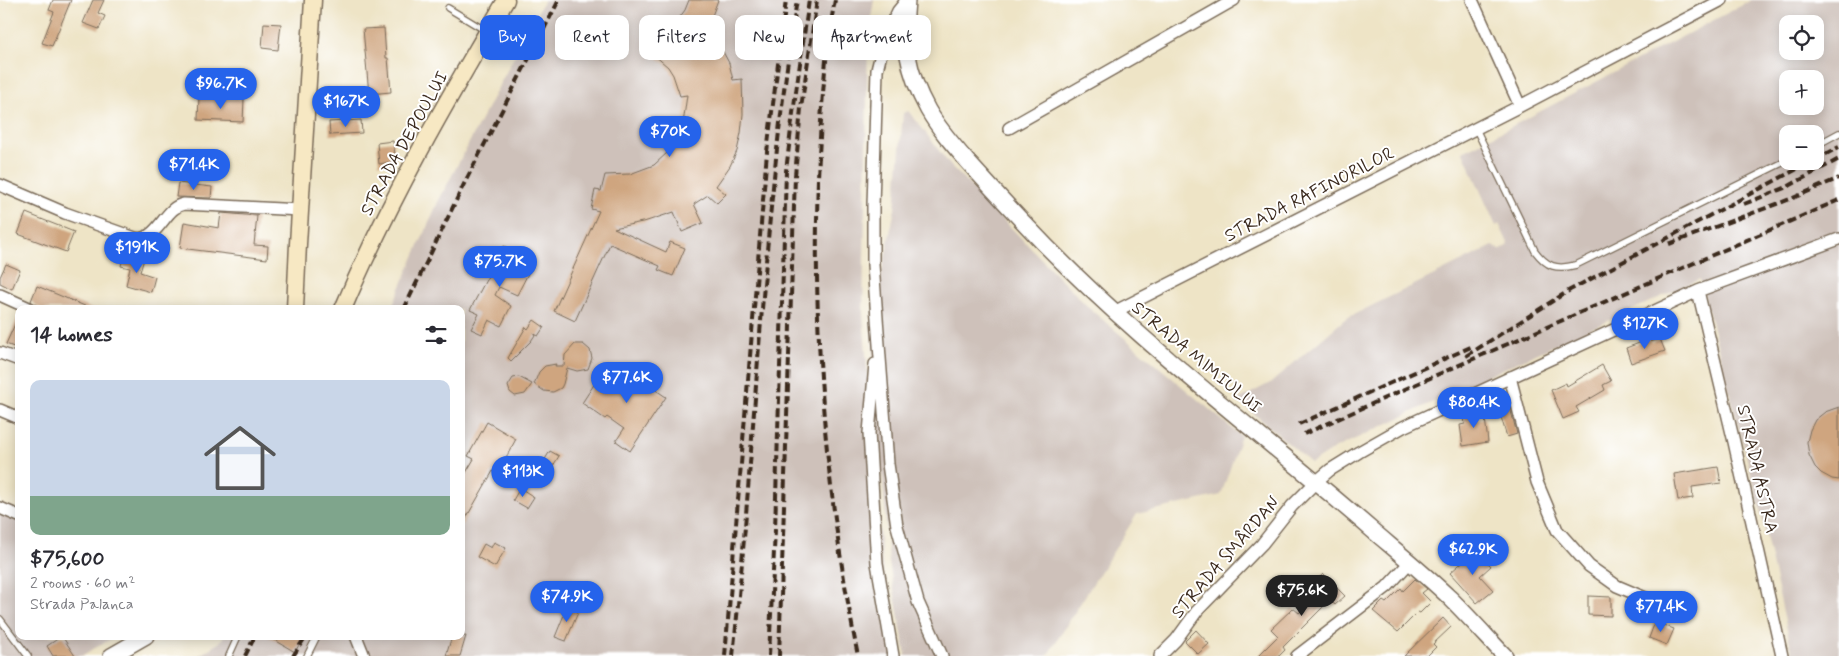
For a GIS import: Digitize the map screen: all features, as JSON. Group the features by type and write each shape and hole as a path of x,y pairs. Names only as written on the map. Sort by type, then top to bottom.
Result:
{"main road":[{"path":"296,305 313,0"},
{"name":"STRADA DEPOULUI","path":"498,15 506,0"},
{"name":"STRADA DEPOULUI","path":"345,305 359,271 407,175 480,46"}],"street":[{"path":"907,0 898,11 885,38 877,70 873,206 874,266 888,464 897,526 918,602 942,656"},
{"name":"STRADA MIMIULUI","path":"907,0 904,28 912,75 921,96 938,126 949,140 1055,256 1114,312 1410,562 1451,599 1505,656"},
{"path":"1009,128 1234,0"},
{"path":"1472,0 1520,106"},
{"name":"STRADA RAFINORILOR","path":"1114,312 1476,129 1722,0"},
{"path":"0,185 65,213 138,239 148,236 175,208 184,204 300,210"},
{"name":"STRADA SMÂRDAN","path":"1160,656 1176,640 1197,611 1262,544 1292,506 1330,470 1344,461 1403,427 1698,291 1839,239"},
{"name":"STRADA ASTRA","path":"1698,291 1782,656"},
{"path":"0,295 22,305"},
{"path":"878,328 869,433 877,564 893,656"},
{"path":"0,353 15,359"},
{"path":"1510,377 1537,482 1557,530 1589,566 1617,586 1683,614"},
{"path":"0,410 15,416"},
{"path":"0,508 15,514"},
{"path":"1298,656 1387,587 1410,562"},
{"path":"111,656 139,640"},
{"path":"358,640 364,656"}],"lane":[{"path":"448,8 480,27"},
{"path":"1476,129 1534,251 1542,260 1558,268 1576,265 1779,164"},
{"path":"1824,142 1839,134"},
{"path":"0,619 15,639"},
{"path":"16,640 28,656"},
{"path":"229,656 236,640"},
{"path":"307,656 315,640"}],"shaded area":[{"path":"544,0 874,0 872,15 813,15 813,60 868,60 863,314 882,565 897,656 198,656 221,640 465,640 465,305 393,305 438,202 513,60 545,60 545,15 536,15"},
{"path":"1752,0 1839,0 1839,656 1793,656 1759,505 1700,279 1507,367 1334,449 1311,463 1238,400 1272,382 1345,319 1493,246 1501,250 1509,245 1499,224 1496,226 1463,152"},
{"path":"909,111 950,165 1090,309 1241,436 1221,495 1137,514 1047,656 906,656 889,563 871,325 895,209 903,113"},
{"path":"0,512 15,518 15,640 109,640 81,656 0,656"}],"building":[{"path":"53,0 71,0 52,46 42,43 54,12 49,10"},
{"path":"93,0 104,0 98,13 105,16 99,29 83,23"},
{"path":"689,0 718,0 712,15 681,15"},
{"path":"264,23 281,24 278,50 262,48"},
{"path":"384,28 391,92 369,94 363,29"},
{"path":"725,56 733,80 742,79 743,114 737,151 730,166 716,186 726,194 717,203 708,195 694,204 703,223 682,232 674,212 647,221 614,228 666,252 670,242 685,248 673,276 658,270 660,266 610,244 575,321 554,311 599,211 591,209 595,190 601,191 605,175 630,174 654,165 674,144 683,124 687,95 680,96 673,75 660,60 725,60"},
{"path":"199,97 244,99 243,122 198,120"},
{"path":"361,120 362,133 330,135 329,122"},
{"path":"393,141 396,161 379,164 377,143"},
{"path":"178,183 212,187 211,198 176,197"},
{"path":"26,213 74,232 66,252 18,234"},
{"path":"221,213 257,216 254,245 268,246 267,259 180,248 184,222 219,228"},
{"path":"504,246 534,262 517,295 499,287 495,295 511,306 501,326 489,320 482,334 471,329 479,314 470,310"},
{"path":"124,254 144,259 140,272 155,277 151,292 126,285 130,268 121,266"},
{"path":"6,264 20,270 12,289 0,283 0,277"},
{"path":"37,286 82,305 36,305 31,301"},
{"path":"534,320 544,327 538,336 533,333 535,335 531,341 511,361 508,358 526,327 528,329"},
{"path":"15,324 15,347 6,344"},
{"path":"1650,339 1651,342 1660,339 1665,351 1631,363 1626,348"},
{"path":"575,344 583,344 590,350 592,358 588,369 577,371 567,368 561,388 553,392 544,391 534,384 539,372 545,366 556,364 555,366 564,366 565,355"},
{"path":"633,362 650,373 644,382 666,397 630,451 616,441 624,429 582,403 597,380 614,390"},
{"path":"1602,365 1611,381 1603,385 1605,390 1576,407 1579,412 1563,419 1551,390 1566,383 1567,386"},
{"path":"519,377 532,384 525,394 515,396 510,392 508,386 513,378"},
{"path":"1509,404 1517,434 1507,437 1498,407"},
{"path":"1839,407 1839,480 1832,479 1815,467 1809,455 1807,442 1815,420 1825,412"},
{"path":"1476,410 1477,419 1485,418 1488,442 1463,446 1460,425 1465,424 1463,412"},
{"path":"487,422 516,439 497,474 493,471 465,520 465,474 474,459 468,456"},
{"path":"550,451 559,456 547,476 538,471"},
{"path":"1718,467 1721,483 1692,487 1693,498 1678,500 1674,474"},
{"path":"520,488 534,497 527,508 513,500"},
{"path":"494,542 506,548 495,567 477,557 484,544 491,548"},
{"path":"1476,550 1491,566 1480,576 1493,590 1477,603 1450,573"},
{"path":"1323,574 1345,596 1335,605 1330,600 1283,647 1285,650 1279,656 1258,656 1278,636 1271,629 1293,608 1299,613 1322,591 1314,583"},
{"path":"1415,579 1427,589 1422,593 1431,602 1398,632 1373,611 1383,601 1386,603 1401,588 1403,591"},
{"path":"1588,596 1611,597 1611,616 1588,615"},
{"path":"568,605 579,610 566,641 555,637"},
{"path":"1443,618 1451,627 1433,644 1436,647 1427,656 1404,656"},
{"path":"1655,622 1674,629 1667,645 1649,638"},
{"path":"1196,630 1209,644 1198,654 1185,641"},
{"path":"56,640 65,640 75,656 53,656 47,646"},
{"path":"275,640 302,640 295,652"},
{"path":"451,640 465,640 460,656 446,656"}],"railway":[{"path":"406,305 464,184 559,0"},
{"path":"725,656 767,152 786,0"},
{"path":"733,656 767,245 775,163 797,0"},
{"path":"769,656 775,530 786,171 809,0"},
{"path":"779,656 795,176 801,108 817,0"},
{"path":"835,0 826,58 819,155 817,218 819,344 829,469 837,532 858,656"},
{"path":"1824,155 1839,147"},
{"path":"1744,204 1787,187 1839,159"},
{"path":"1466,356 1570,290 1795,170"},
{"path":"1669,244 1793,198 1839,178"},
{"path":"1304,434 1839,200"},
{"path":"1299,424 1473,346"},
{"path":"245,656 253,640"},
{"path":"293,656 303,640"}]}
